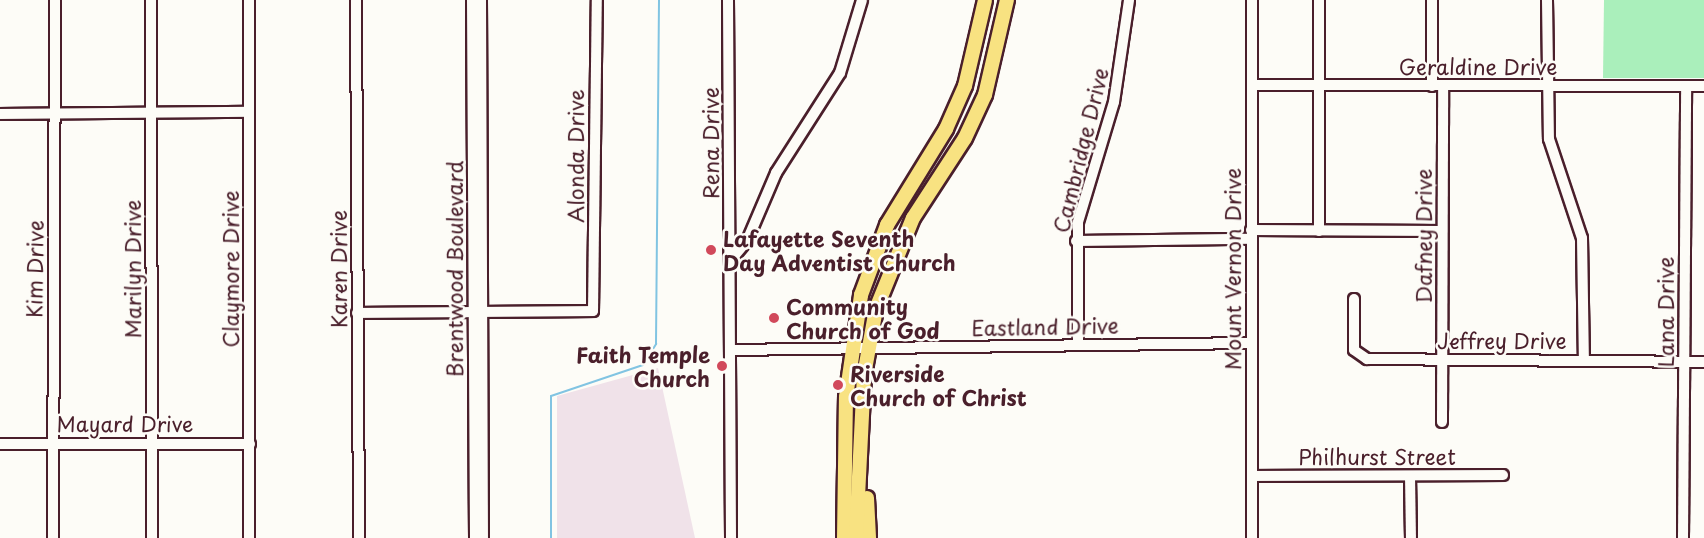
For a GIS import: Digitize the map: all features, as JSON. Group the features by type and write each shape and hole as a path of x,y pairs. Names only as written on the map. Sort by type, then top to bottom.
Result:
{"main road":[{"path":"844,538 845,428 850,349 861,295 887,225 946,129 965,86 985,0"},
{"path":"856,538 867,349 899,245 965,138 985,95 1007,0"},
{"path":"845,428 851,447 851,493 859,512 863,538"},
{"path":"861,468 868,538"}],"street":[{"name":"Kim Drive","path":"53,538 55,0"},
{"name":"Marilyn Drive","path":"151,0 152,538"},
{"name":"Claymore Drive","path":"249,0 249,538"},
{"name":"Karen Drive","path":"356,0 359,538"},
{"name":"Brentwood Boulevard","path":"472,0 483,538"},
{"name":"Brentwood Boulevard","path":"475,538 481,0"},
{"name":"Alonda Drive","path":"478,313 593,311 597,0"},
{"name":"Rena Drive","path":"728,0 731,538"},
{"path":"730,261 747,242 776,172 840,73 862,0"},
{"name":"Cambridge Drive","path":"1078,345 1076,241 1122,68 1129,0"},
{"name":"Mount Vernon Drive","path":"1252,0 1252,538"},
{"path":"1319,0 1319,231"},
{"name":"Dafney Drive","path":"1432,0 1438,86 1442,231 1442,422"},
{"path":"1547,0 1550,139 1582,238 1584,360"},
{"name":"Geraldine Drive","path":"1252,85 1704,86"},
{"name":"Lana Drive","path":"1683,538 1686,86"},
{"path":"0,114 249,112"},
{"path":"1076,241 1319,231 1442,231"},
{"name":"Jeffrey Drive","path":"1354,299 1354,350 1362,357 1442,360 1704,362"},
{"path":"357,313 478,313"},
{"name":"Eastland Drive","path":"730,350 1251,343"},
{"name":"Mayard Drive","path":"0,444 52,442 250,444"},
{"name":"Philhurst Street","path":"1252,476 1503,476"},
{"path":"1410,476 1411,538"}],"shaded area":[{"path":"658,368 695,538 557,538 557,396"}],"green space":[{"path":"1604,0 1704,0 1704,78 1603,78"}],"waterway":[{"path":"551,538 551,396 643,365 656,344 659,0"}],"place":[{"name":"Lafayette Seventh Day Adventist Church","path":"711,250"},
{"name":"Community Church of God","path":"774,318"},
{"name":"Faith Temple Church","path":"722,366"},
{"name":"Riverside Church of Christ","path":"838,385"}]}
